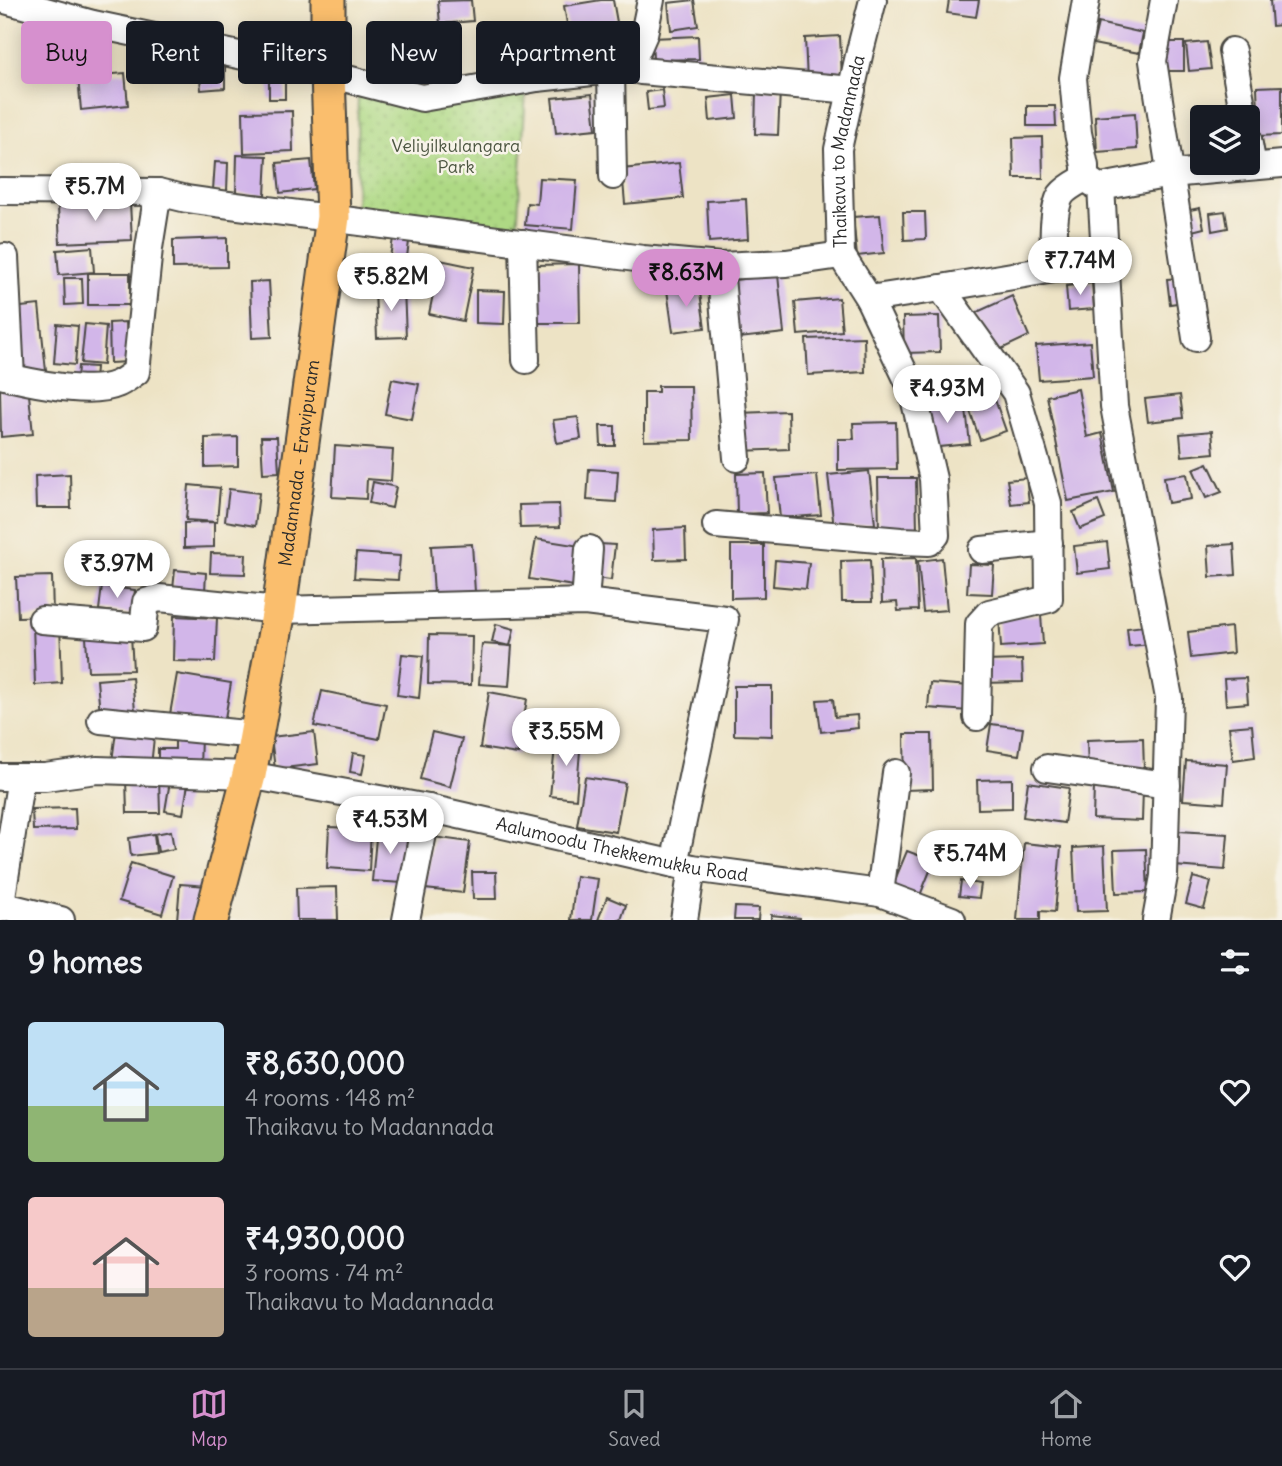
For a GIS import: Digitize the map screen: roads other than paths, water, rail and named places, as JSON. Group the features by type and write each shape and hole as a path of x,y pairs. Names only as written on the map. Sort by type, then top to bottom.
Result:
{"main road":[{"name":"Madannada - Eravipuram","path":"328,0 328,21"},
{"name":"Madannada - Eravipuram","path":"211,920 248,775 279,610 333,217 328,84"}],"street":[{"path":"5,0 93,23 238,54"},
{"path":"640,43 651,0"},
{"name":"Thaikavu to Madannada","path":"0,191 158,192 199,201 643,259 720,266 786,263 841,255 838,149 873,0"},
{"path":"1086,0 1073,78 1078,133 1085,166 1093,182 1114,406 1169,698 1164,876 1156,920"},
{"path":"1164,0 1153,61 1196,338"},
{"path":"1232,51 1242,105"},
{"path":"640,71 852,90"},
{"path":"352,80 422,98 502,84"},
{"path":"613,176 617,84"},
{"path":"1260,165 1282,164"},
{"path":"869,299 1054,269 1054,230 1062,193 1093,182 1190,172"},
{"path":"5,257 6,376 70,388 92,389 116,385 136,372 149,248 158,192"},
{"path":"523,243 526,360"},
{"path":"716,525 901,541 929,542 936,535 933,479 912,389 869,299 841,255"},
{"path":"720,266 737,458"},
{"path":"941,288 1016,393 1048,503 1049,599 989,613 979,624 977,718"},
{"path":"982,550 1049,543"},
{"path":"585,602 589,549"},
{"path":"41,620 143,628 146,602 159,598 279,610 585,602 724,619 683,866 684,920"},
{"path":"101,720 256,735"},
{"path":"1047,768 1167,785"},
{"name":"Aalumoodu Thekkemukku Road","path":"11,777 45,777 97,770 248,775 428,808 683,866 880,893 952,920"},
{"path":"880,893 896,774"},
{"path":"11,777 0,907 61,920"},
{"path":"406,920 428,808"}],"park label":[{"name":"Veliyilkulangara Park","path":"456,156"}]}
